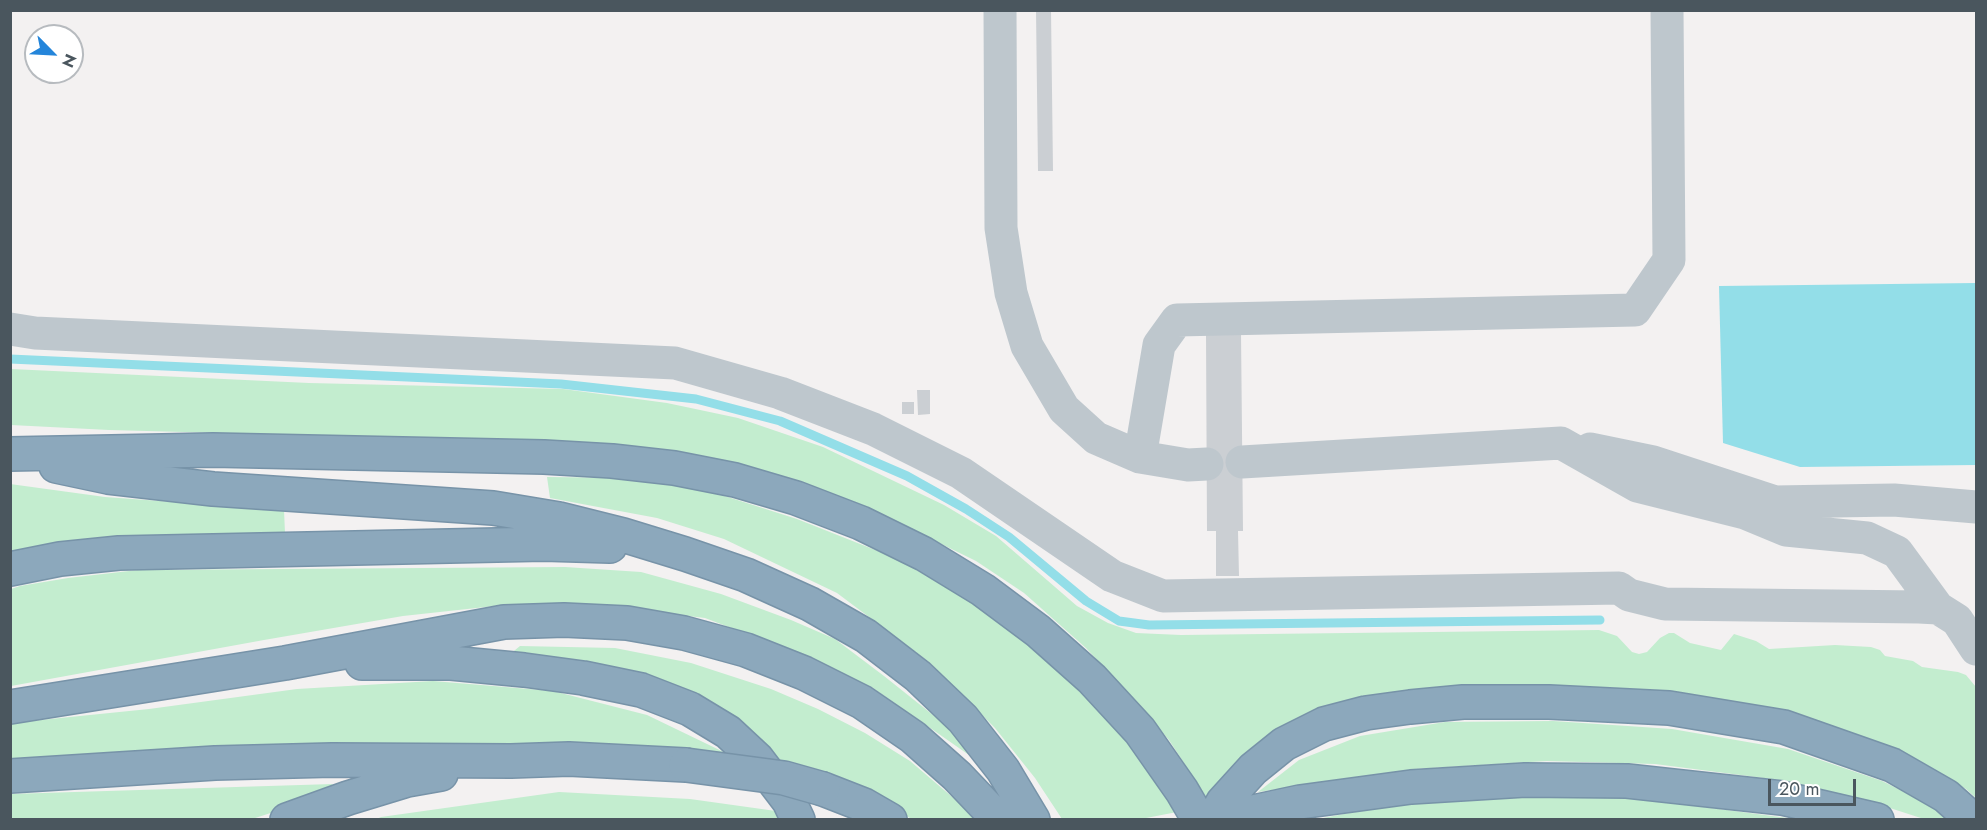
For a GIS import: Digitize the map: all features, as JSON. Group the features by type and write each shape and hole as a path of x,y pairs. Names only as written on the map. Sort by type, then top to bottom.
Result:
{"highway":[{"path":"10,455 213,450 555,457 674,468 735,480 796,498 861,523 924,554 982,590 1038,631 1092,679 1140,731 1199,819"},
{"path":"10,455 108,477 201,487 493,508 559,519 623,535 746,575 810,604 874,642 918,676 963,719 1004,770 1033,819"},
{"path":"10,569 60,559 131,553 544,544 612,546 685,554"},
{"path":"10,707 285,663 504,622 564,620 627,623 684,633 746,650 804,672 862,702 913,737 957,776 999,819"},
{"path":"285,663 450,663 583,678 640,690 690,709 728,732 757,759 789,801 798,819"},
{"path":"1214,819 1223,802 1253,770 1284,744 1324,724 1366,713 1463,702 1549,702 1669,708 1784,727 1892,765 1946,796 1973,819"},
{"path":"10,776 238,762 580,759 686,765 784,778 823,789 864,805 890,819"},
{"path":"287,819 407,780 511,761"},
{"path":"1214,819 1300,802 1411,787 1525,780 1627,781 1782,798 1877,819"}],"street":[{"path":"1000,10 1001,228 1011,293 1027,346 1064,409 1096,438 1140,457 1188,465 1207,464"},
{"path":"1140,457 1159,345 1177,320 1635,310 1669,260 1667,10"},
{"path":"10,329 36,333 675,363 780,393 873,429 961,473 1112,576 1163,596 1619,588 1629,595 1665,604 1938,608"},
{"path":"1561,443 1637,486 1745,513 1786,530 1867,538 1897,552 1938,608 1958,620 1977,649"},
{"path":"1242,462 1561,443 1653,462 1775,502 1894,500 1977,507"}],"green space":[{"path":"11,369 309,383 563,389 667,403 738,418 823,447 944,505 996,536 1077,606 1108,623 1136,633 1181,635 1599,630 1617,636 1632,652 1639,654 1647,652 1660,638 1669,633 1674,633 1690,643 1721,650 1734,634 1756,641 1769,649 1835,645 1871,647 1880,650 1885,656 1913,661 1922,667 1966,675 1976,687 1976,798 1966,789 1904,753 1825,725 1672,694 1604,688 1491,686 1406,692 1335,704 1284,726 1249,750 1206,797 1169,740 1122,687 1086,648 1024,593 976,561 915,531 818,489 727,462 599,443 109,430 11,425"},
{"path":"547,477 634,478 709,491 797,519 898,559 972,603 1041,654 1120,730 1177,812 1141,819 1062,819 1035,778 995,728 929,662 837,593 724,539 657,518 550,498"},
{"path":"10,484 105,497 284,510 285,533 102,537 11,551"},
{"path":"565,567 641,572 721,594 835,639 943,723 979,762 873,688 768,642 705,618 629,609 504,605 403,616 11,686 11,589 20,586 138,570"},
{"path":"520,646 615,648 691,663 771,689 818,709 865,733 910,761 978,819 912,819 844,784 785,765 749,730 509,655"},
{"path":"433,681 553,691 647,715 734,757 11,762 11,723 149,709 297,689"},
{"path":"1553,721 1672,729 1788,749 1882,781 1931,805 1948,819 1924,819 1865,800 1787,781 1655,764 1547,761 1415,769 1258,792 1299,760 1360,736 1445,722"},
{"path":"333,784 314,799 249,820 11,819 10,794"},
{"path":"559,792 690,799 783,812 785,820 374,820 381,817"},
{"path":"1488,797 1628,797 1795,819 1313,820 1385,806"}],"water":[{"path":"1976,283 1976,465 1800,467 1723,443 1719,286"}],"building":[{"path":"1036,10 1051,10 1053,171 1038,171"},
{"path":"1241,333 1243,531 1238,531 1239,576 1216,576 1216,531 1207,531 1206,334"},
{"path":"917,390 930,390 930,414 918,415"},
{"path":"902,402 914,402 914,414 902,414"}],"waterway":[{"path":"10,359 561,384 696,399 780,421 907,476 966,509 1009,537 1086,601 1119,621 1149,625 1600,620"}]}
